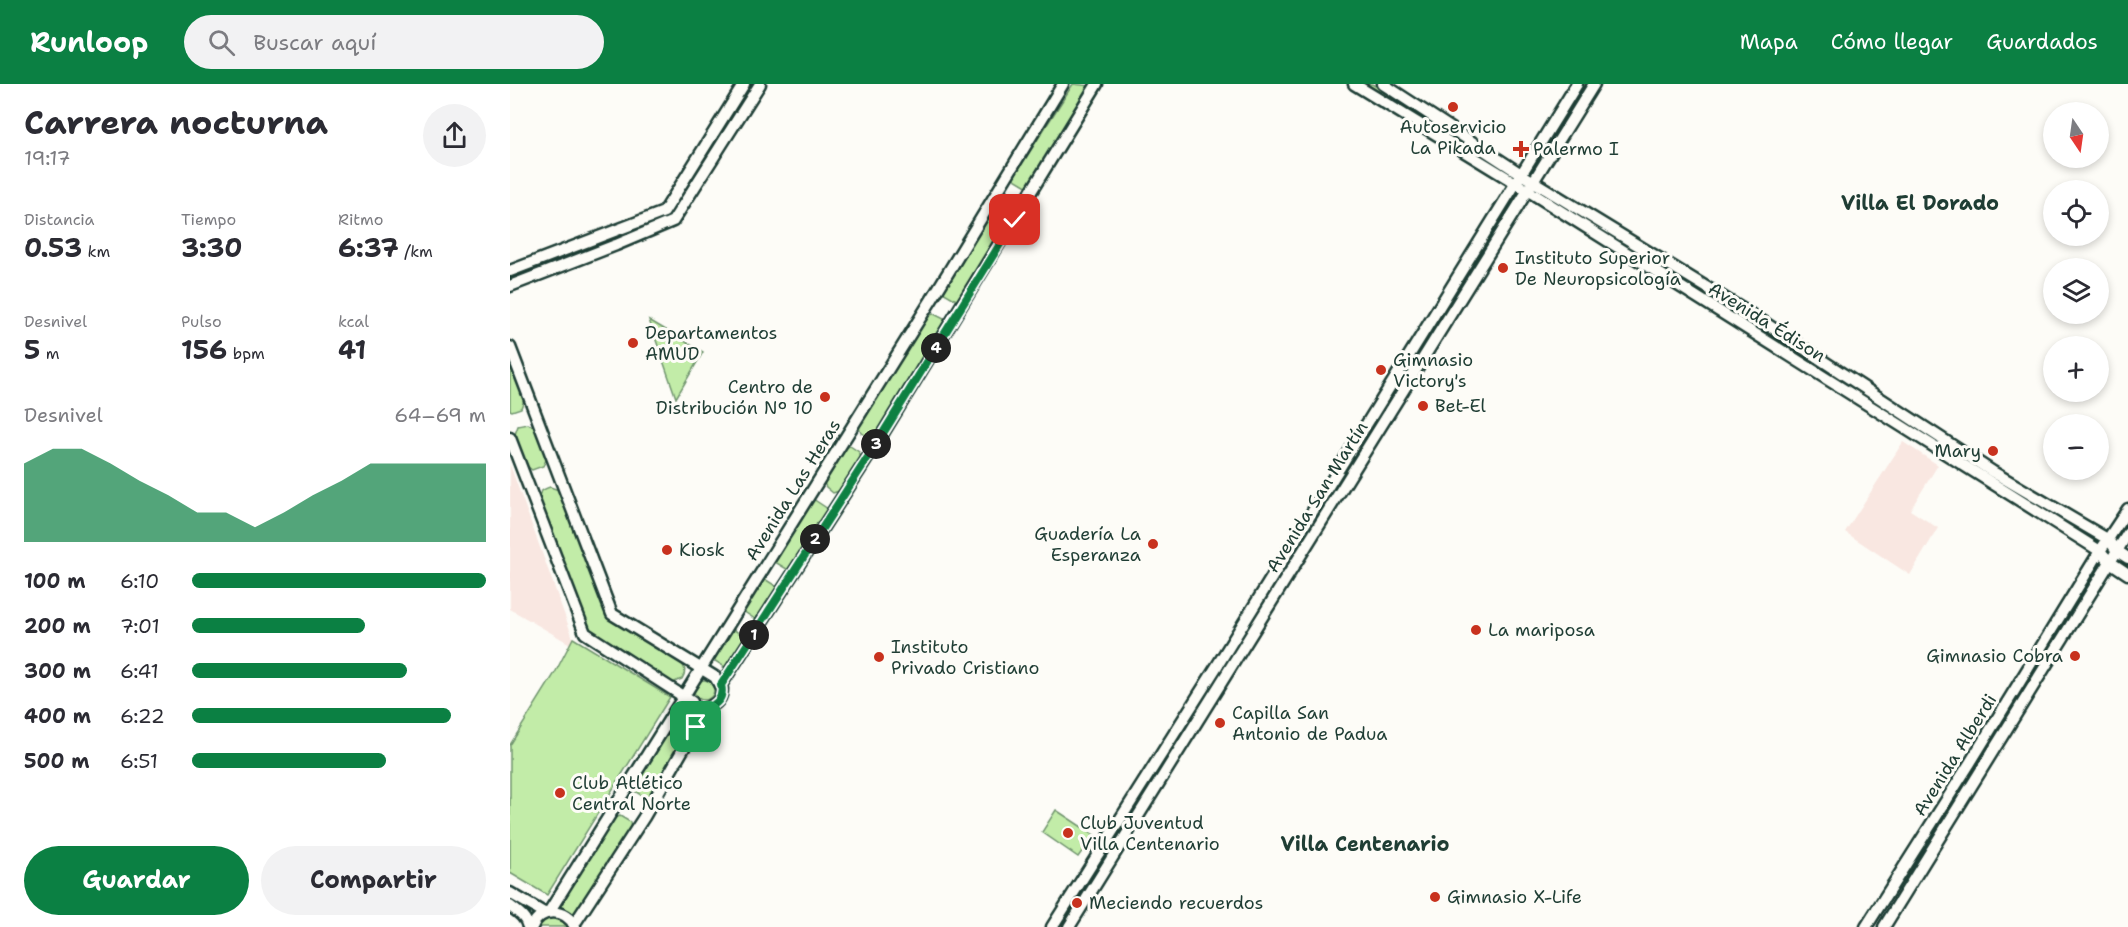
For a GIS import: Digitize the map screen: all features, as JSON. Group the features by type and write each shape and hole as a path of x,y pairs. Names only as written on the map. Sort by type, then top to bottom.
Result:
{"main road":[{"path":"510,271 664,212 744,84"},
{"path":"510,286 673,220 760,84"},
{"name":"Avenida Las Heras","path":"530,927 538,917 547,913 695,685 1063,84"},
{"path":"510,347 612,614 695,685 700,707 707,708 714,705 720,700 722,689 872,451 1097,84"},
{"name":"Avenida Édison","path":"1354,84 1519,179"},
{"name":"Avenida Édison","path":"1383,84 1519,179 2100,551 2110,562 2128,574"},
{"name":"Avenida San Martín","path":"1052,927 1228,648 1576,84"},
{"name":"Avenida San Martín","path":"1069,927 1594,84"},
{"name":"Avenida Édison","path":"1530,186 1765,323 1993,472 2109,540 2117,551"},
{"path":"510,438 585,633 695,685 715,677 722,689"},
{"name":"Avenida Alberdi","path":"1866,927 2128,509"},
{"name":"Avenida Alberdi","path":"1884,927 2128,533"},
{"path":"2117,551 2128,558"},
{"path":"510,893 547,913 560,913 574,925 644,817 707,708"},
{"path":"510,906 520,913 530,927"}],"shaded area":[{"path":"1903,442 1938,465 1910,510 1938,528 1910,575 1845,532"},
{"path":"510,465 573,638 570,644 510,609"}],"green space":[{"path":"748,84 755,84 677,206 673,205"},
{"path":"1073,84 1092,86 1028,187 1013,178"},
{"path":"1363,84 1372,84 1397,99 1394,103"},
{"path":"1582,84 1587,84 1536,169 1532,166"},
{"path":"1413,110 1512,171 1510,175 1410,114"},
{"path":"1514,190 1518,193 1455,294 1451,291"},
{"path":"1001,199 1012,205 1013,211 958,301 941,291 995,203"},
{"path":"601,238 604,245 510,280 510,275"},
{"path":"1657,261 1755,322 1751,327 1653,266"},
{"path":"1444,302 1449,305 1386,408 1381,405"},
{"path":"934,314 944,319 945,328 877,434 870,437 861,433 858,425 926,316"},
{"path":"649,320 703,352 676,398"},
{"path":"1774,335 1872,396 1869,402 1771,340"},
{"path":"510,362 524,400 521,408 512,411 510,410"},
{"path":"528,424 535,427 547,458 543,466 532,470 527,466 514,437 518,426"},
{"path":"1371,424 1376,427 1317,521 1313,519"},
{"path":"850,446 859,452 861,458 839,491 833,493 823,481 844,448"},
{"path":"2001,482 2100,541 2098,544 2000,485"},
{"path":"550,487 559,490 607,616 613,622 680,662 685,670 682,679 672,683 586,626 538,501 541,492"},
{"path":"813,499 828,509 790,571 775,562"},
{"path":"1295,542 1300,545 1233,655 1229,653"},
{"path":"2099,561 2104,564 2048,656 2043,653"},
{"path":"763,578 779,588 758,621 743,611"},
{"path":"731,628 747,638 728,669 712,659"},
{"name":"Club Atlético Central Norte","path":"573,638 670,697 547,895 510,873 510,745 555,673"},
{"path":"2033,671 2037,673 1972,778 1968,775"},
{"path":"1212,679 1217,682 1150,790 1145,787"},
{"path":"700,680 708,680 714,686 714,694 708,700 700,700 694,694 694,686"},
{"path":"680,713 694,721 647,799 633,790"},
{"path":"1957,786 1962,790 1900,890 1895,886"},
{"name":"Club Juventud Villa Centenario","path":"1056,810 1094,835 1078,857 1042,832"},
{"path":"1128,810 1133,814 1078,906 1073,903"},
{"path":"620,816 630,822 631,829 576,916 558,905 612,818"},
{"path":"555,914 572,927 534,927 538,921"}],"place":[{"name":"Autoservicio La Pikada","path":"1453,107"},
{"name":"Palermo I","path":"1521,149"},
{"name":"Instituto Superior De Neuropsicología","path":"1503,268"},
{"name":"Departamentos AMUD","path":"633,343"},
{"name":"Gimnasio Victory's","path":"1381,370"},
{"name":"Centro de Distribución Nº 10","path":"825,397"},
{"name":"Bet-El","path":"1423,406"},
{"name":"Mary","path":"1993,451"},
{"name":"Guadería La Esperanza","path":"1153,544"},
{"name":"Kiosk","path":"667,550"},
{"name":"La mariposa","path":"1476,630"},
{"name":"Gimnasio Cobra","path":"2075,656"},
{"name":"Instituto Privado Cristiano","path":"879,657"},
{"name":"Capilla San Antonio de Padua","path":"1220,723"},
{"name":"Club Atlético Central Norte","path":"560,793"},
{"name":"Club Juventud Villa Centenario","path":"1068,833"},
{"name":"Gimnasio X-Life","path":"1435,897"},
{"name":"Meciendo recuerdos","path":"1077,903"}],"district":[{"name":"Villa El Dorado","path":"1920,203"},
{"name":"Villa Centenario","path":"1365,844"}],"route":[{"path":"696,727 707,708 720,700 721,685 872,451 1015,220"}]}
